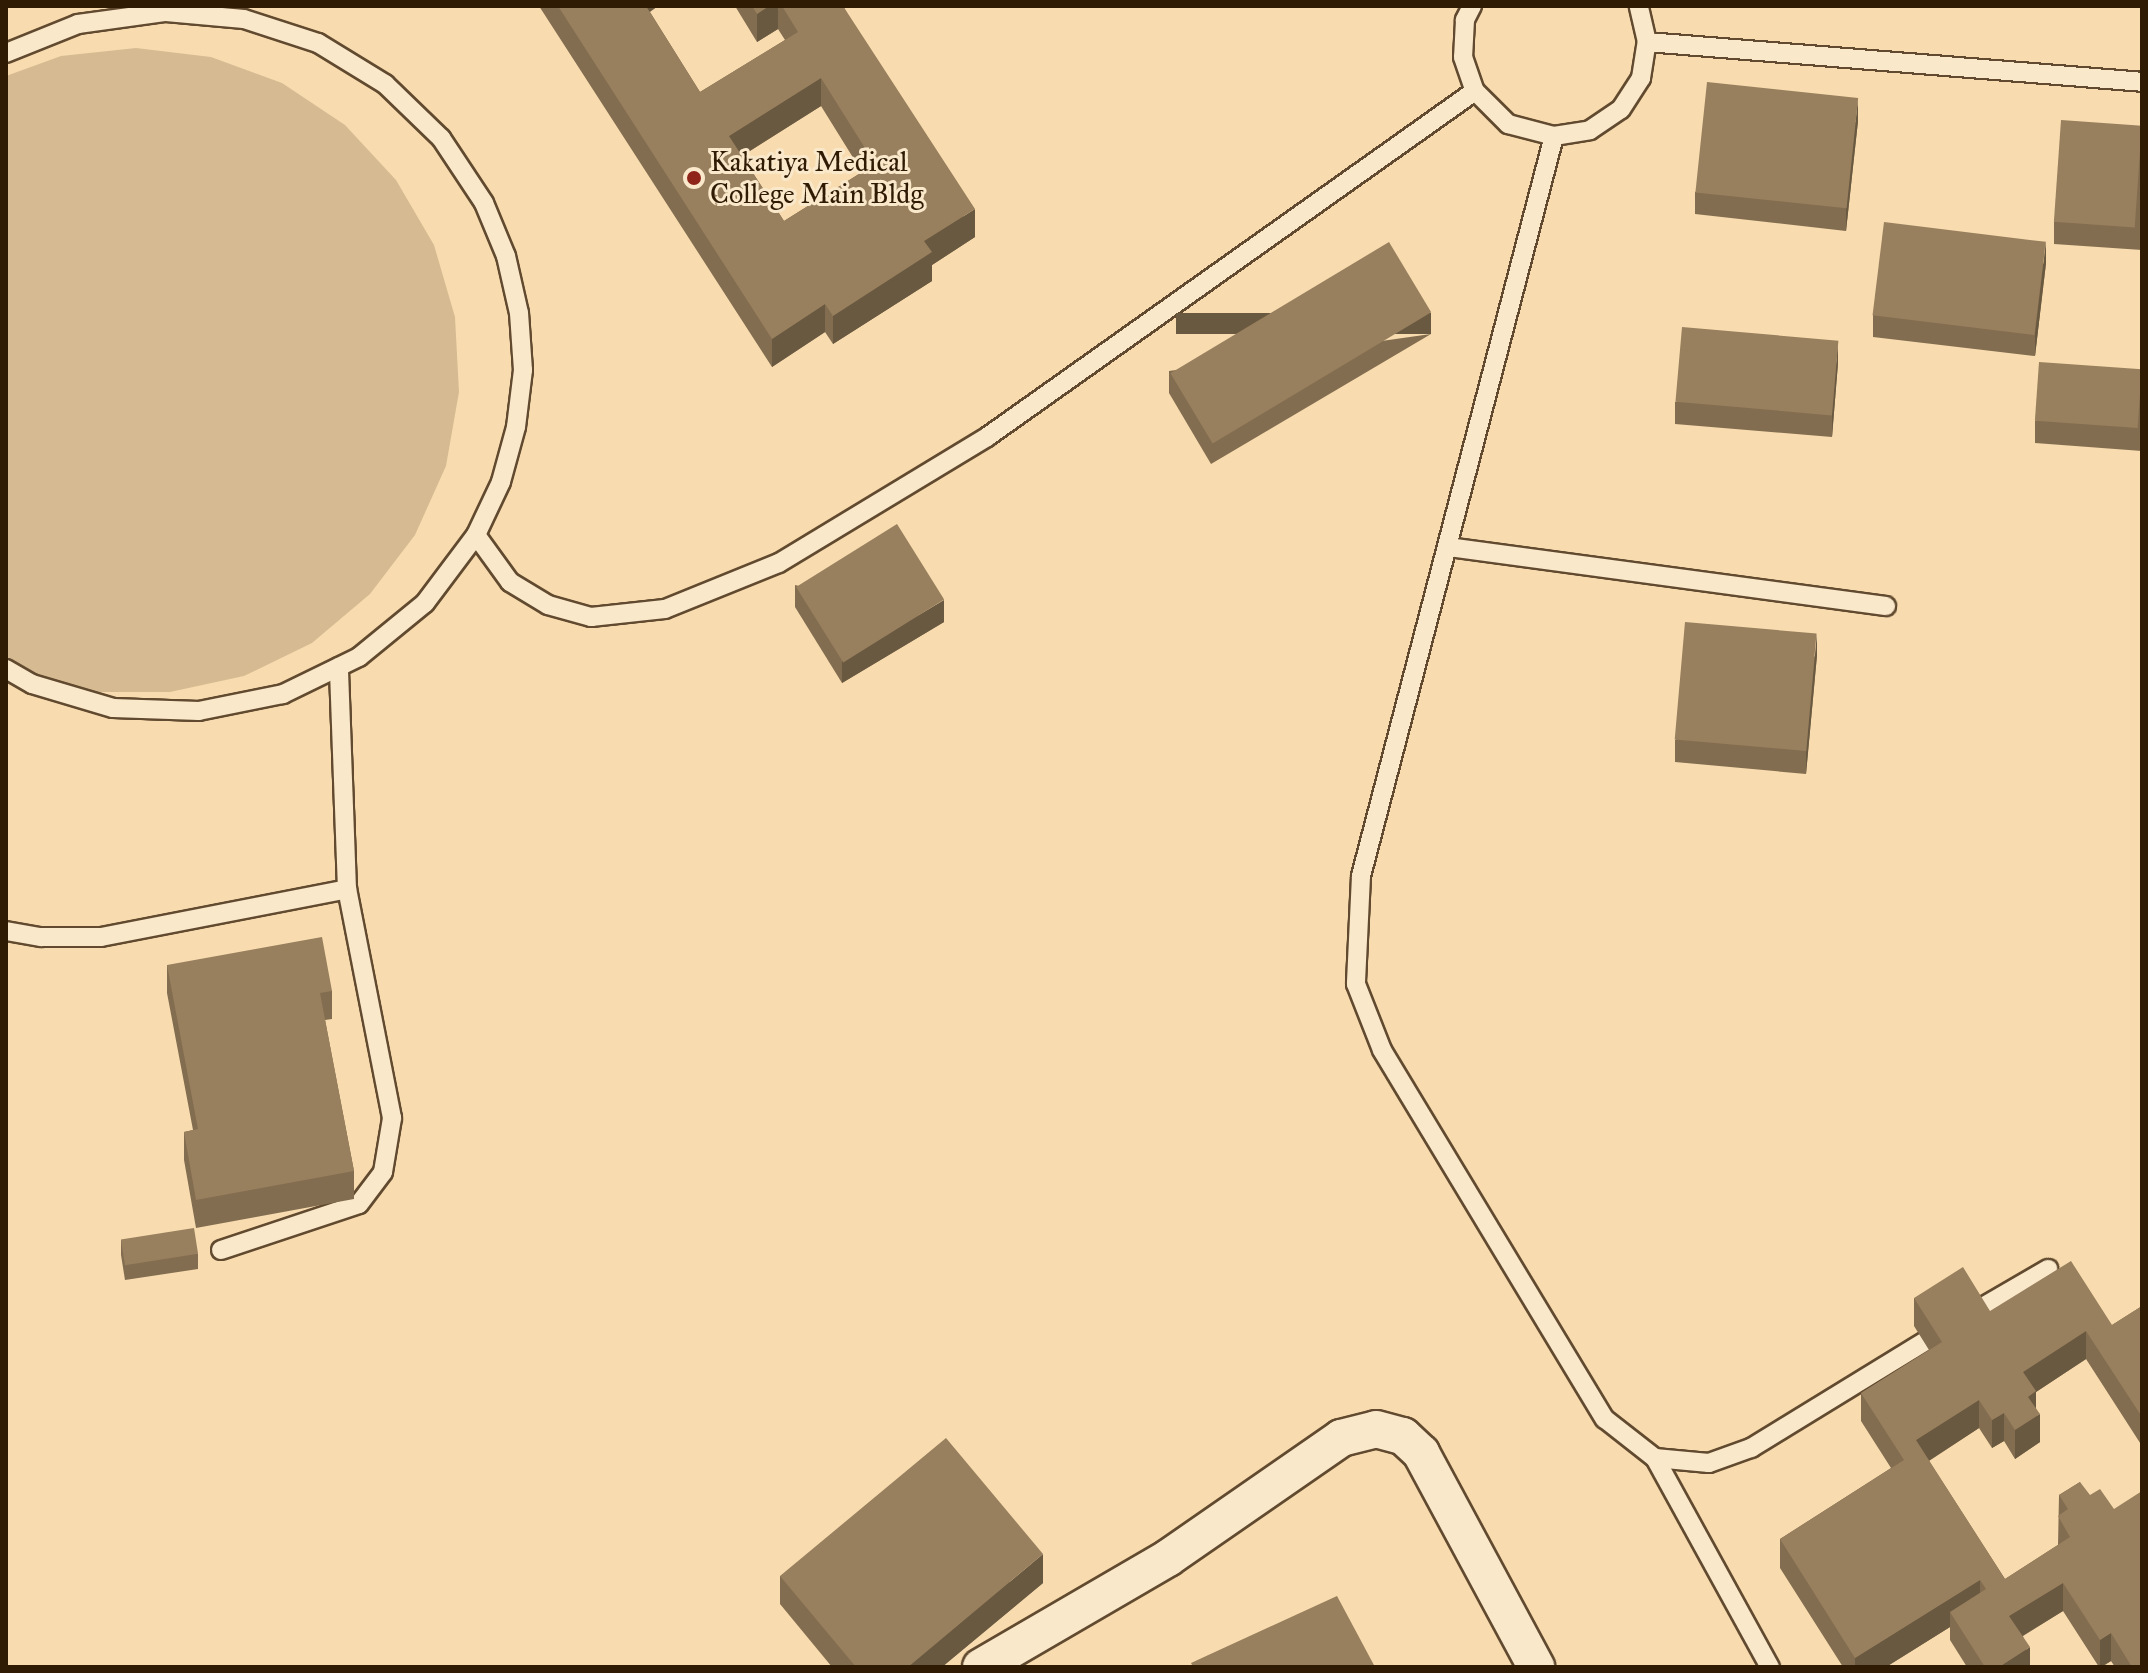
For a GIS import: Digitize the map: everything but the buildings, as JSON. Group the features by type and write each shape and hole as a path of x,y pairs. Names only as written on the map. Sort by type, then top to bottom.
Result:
{"street":[{"path":"981,1667 1168,1558 1341,1438 1376,1429 1403,1436 1421,1453 1536,1667"}],"lane":[{"path":"1472,6 1465,20 1463,57 1475,91 1508,124 1554,136 1590,130 1621,109 1641,78 1647,42 1639,6"},
{"path":"6,53 78,24 166,12 244,19 332,51 385,84 441,138 484,203 506,256 519,313 523,370 516,427 501,482 476,535 425,603 359,657 283,694 199,711 113,708 32,684 6,669"},
{"path":"1647,42 2142,82"},
{"path":"476,535 510,582 548,605 591,617 665,609 779,563 987,437 1475,91"},
{"path":"1554,136 1361,876 1356,984 1382,1050 1605,1419 1655,1458 1770,1667"},
{"path":"1449,547 1886,606"},
{"path":"221,1250 359,1204 383,1172 392,1118 347,889 339,667"},
{"path":"6,931 101,937 347,889"},
{"path":"1655,1458 1709,1463 1751,1448 2048,1269"}],"shaded area":[{"path":"136,48 211,57 282,83 345,125 396,180 434,245 455,317 459,392 446,466 415,535 370,594 312,643 244,676 170,692 95,692 6,667 6,76 61,56"}],"place":[{"name":"Kakatiya Medical College Main Bldg","path":"694,178"}]}
